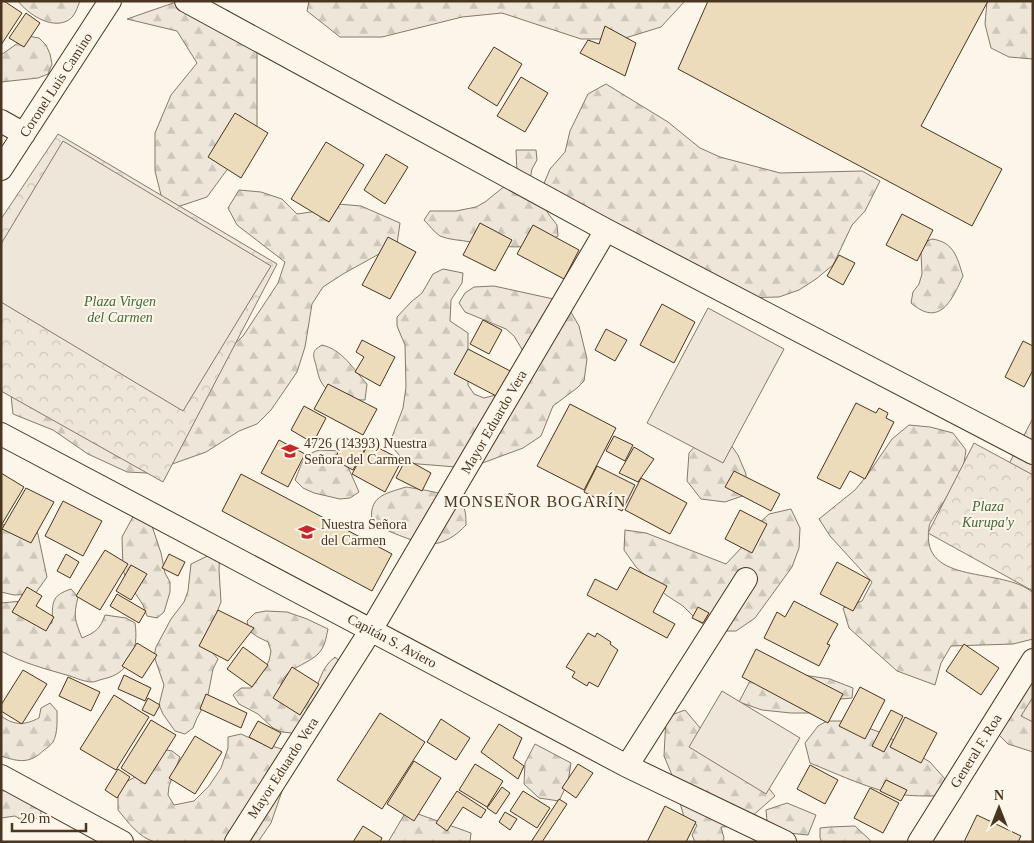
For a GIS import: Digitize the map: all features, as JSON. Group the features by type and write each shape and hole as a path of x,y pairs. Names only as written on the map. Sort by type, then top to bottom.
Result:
{"street":[{"name":"Coronel Luis Camino","path":"1,169 110,1"},
{"path":"186,1 606,230 1033,453"},
{"path":"1,121 24,134"},
{"name":"Mayor Eduardo Vera","path":"236,842 371,630 606,230"},
{"name":"Capitán S. Aviero","path":"1,434 627,766 784,842"},
{"path":"627,766 746,579"},
{"name":"General F. Roa","path":"919,842 1033,660"},
{"path":"1,776 122,842"}],"green space":[{"path":"18,1 80,1 70,19 54,23 47,22 33,15"},
{"path":"179,1 196,1 229,11 257,43 257,129 207,197 165,211 155,171 155,133 171,95 197,63 177,31 127,19"},
{"path":"309,1 685,1 661,27 622,39 581,39 502,13 462,17 382,37 340,37 307,11"},
{"path":"987,1 1033,1 1033,59 1009,57 991,48 985,24"},
{"path":"28,36 39,38 46,45 52,64 48,74 38,78 1,82 1,55"},
{"path":"606,84 668,122 700,148 720,157 780,173 862,171 880,181 865,211 852,225 833,265 816,279 799,290 779,297 736,298 542,188 550,169 565,152 570,131 588,94"},
{"name":"Plaza Virgen del Carmen","path":"58,134 277,264 163,482 1,391 1,219"},
{"name":"Plaza Virgen del Carmen","path":"63,141 271,266 183,411 1,302 1,244"},
{"path":"516,150 536,150 537,160 532,169 530,180 533,190 557,225 558,236 537,245 515,247 493,245 440,236 424,220 430,211 456,211 476,207 485,202 511,181 517,172"},
{"path":"239,190 261,192 282,199 297,214 318,211 338,204 361,206 400,223 397,244 323,287 312,304 305,347 297,372 271,410 257,424 239,431 206,452 147,473 127,472 88,454 53,430 13,414 11,395 211,366 243,336 278,283 285,262 237,225 228,208"},
{"path":"932,239 945,243 950,247 954,252 963,276 944,308 930,313 921,310 911,303 913,292 919,284 922,274 921,253 923,243"},
{"path":"443,269 463,273 462,283 451,300 450,321 468,333 468,385 474,394 484,398 496,395 526,356 514,336 506,329 465,312 459,303 465,293 474,287 494,286 558,300 568,307 579,326 587,359 584,381 553,406 541,436 523,448 469,468 406,463 393,448 392,437 403,408 406,387 405,345 397,326 397,317 422,293 433,274"},
{"path":"708,308 784,349 723,463 647,423"},
{"path":"322,345 329,347 342,356 367,384 365,400 341,397 329,391 323,385 319,378 314,356 314,351"},
{"path":"1033,418 1033,503 1024,500 1010,462"},
{"path":"909,425 930,427 953,433 966,450 961,472 929,526 930,547 937,559 950,567 967,573 1020,585 1033,593 1033,639 1013,644 951,646 941,663 935,685 897,671 849,628 843,608 862,601 872,582 830,536 819,519 855,490 892,439"},
{"path":"703,437 725,437 738,455 746,474 745,495 725,502 701,499 687,481 689,453"},
{"name":"Plaza Kurupa'y","path":"974,443 1033,475 1033,591 928,533"},
{"path":"320,450 341,451 359,492 350,498 340,499 314,493 303,488 295,480 306,457"},
{"path":"406,487 435,492 457,499 464,507 466,525 449,539 439,543 428,544 372,524 371,515 375,502 385,494"},
{"path":"791,509 800,528 799,548 792,567 755,618 736,631 715,631 698,621 636,567 624,550 625,530 646,533 726,564 743,546 754,528 769,514"},
{"path":"135,513 151,523 161,553 165,573 170,582 170,592 164,612 157,618 147,616 143,605 126,579 123,569 122,537"},
{"path":"15,523 36,525 47,577 35,594 14,595 1,592 1,525"},
{"path":"220,550 221,602 217,612 211,651 218,659 213,669 207,700 193,728 185,734 175,731 159,705 164,685 154,656 156,647 171,619 184,602 188,591 191,564"},
{"path":"71,589 78,597 76,618 82,638 97,630 105,615 126,618 135,623 134,651 131,659 120,672 94,682 86,681 26,662 1,651 1,603 23,601 44,627 52,623 53,605 56,598 59,594"},
{"path":"266,611 287,612 328,629 324,645 318,654 287,674 281,687 281,696 309,700 330,662 335,657 343,664 311,726 292,733 282,732 273,728 258,714 239,704 233,695 241,688 251,688 269,661 271,651 268,642 249,631 247,621 255,613"},
{"path":"796,674 830,679 853,688 852,698 841,699 812,713 762,710 739,702 752,677"},
{"path":"1033,683 1033,752 1008,744 993,729 1003,691"},
{"path":"722,691 800,738 766,794 689,747"},
{"path":"1033,697 1033,722 1021,716"},
{"path":"50,703 57,711 56,731 53,742 39,755 29,760 13,760 1,756 1,716 15,723 29,722 39,718 41,708"},
{"path":"685,710 722,754 760,777 775,796 741,826 721,827 724,838 723,842 695,842 692,835 697,825 684,817 672,775 664,756 666,717"},
{"path":"827,721 849,721 882,733 930,762 945,779 944,789 937,796 890,793 810,763 805,743 818,726"},
{"path":"241,734 261,743 282,749 287,759 282,791 271,823 258,842 155,842 139,833 118,810 118,790 135,777 161,749 172,751 180,757 169,786 168,795 174,805 194,801 209,786 221,768 228,748 228,737"},
{"path":"535,744 571,763 568,782 559,801 539,798 524,784 525,763"},
{"path":"16,790 40,794 41,814 34,821 23,821 15,816 1,818 1,791"},
{"path":"787,803 816,815 808,835 768,831 766,810"},
{"path":"407,810 471,833 470,842 388,842"},
{"path":"855,826 872,842 822,842 820,838 820,828"}],"building":[{"path":"1,1 22,13 1,45"},
{"path":"708,1 988,1 921,126 1002,169 972,226 678,69"},
{"path":"26,13 40,23 24,47 9,38"},
{"path":"605,26 636,43 625,76 580,53 588,40 599,44"},
{"path":"494,47 522,64 497,106 468,88"},
{"path":"521,77 548,93 525,132 497,116"},
{"path":"235,113 268,133 241,178 208,157"},
{"path":"326,142 364,165 329,222 291,199"},
{"path":"386,154 408,167 385,204 364,190"},
{"path":"902,214 933,230 917,261 886,245"},
{"path":"480,223 512,240 495,271 463,255"},
{"path":"533,225 579,250 564,279 517,254"},
{"path":"388,237 416,252 390,299 362,285"},
{"path":"839,255 855,263 843,285 827,276"},
{"path":"662,304 695,322 674,363 640,345"},
{"path":"483,320 502,330 489,354 470,344"},
{"path":"606,329 627,340 615,361 595,350"},
{"path":"362,340 395,357 380,386 355,372 364,357 356,352"},
{"path":"1023,341 1033,346 1033,370 1024,387 1005,377"},
{"path":"468,349 516,374 502,399 454,374"},
{"path":"328,384 377,409 363,435 314,409"},
{"path":"856,403 876,413 879,408 888,413 886,418 894,422 865,479 850,471 840,489 817,478"},
{"path":"570,404 616,428 584,490 537,466"},
{"path":"304,406 326,418 313,443 291,430"},
{"path":"614,436 633,445 625,461 606,451"},
{"path":"346,438 365,449 353,470 334,460"},
{"path":"279,440 305,454 288,487 261,473"},
{"name":"Nuestra Señora del Carmen","path":"369,443 402,460 385,492 352,474"},
{"path":"634,447 654,459 638,482 619,473"},
{"name":"Nuestra Señora del Carmen","path":"406,459 431,473 422,491 396,478"},
{"path":"597,466 635,485 622,511 584,492"},
{"path":"734,471 780,494 771,511 725,487"},
{"path":"1,473 24,487 2,524 1,524"},
{"name":"Nuestra Señora del Carmen","path":"241,474 392,554 372,591 222,511"},
{"path":"641,478 687,503 670,534 625,510"},
{"path":"26,488 54,502 31,543 2,529"},
{"path":"63,501 102,521 83,556 45,536"},
{"path":"740,510 767,524 752,553 725,539"},
{"path":"105,550 128,564 100,610 76,596"},
{"path":"66,554 79,562 70,578 57,571"},
{"path":"169,554 185,562 178,576 162,568"},
{"path":"837,562 870,580 853,611 820,594"},
{"path":"131,565 147,574 131,600 116,591"},
{"path":"630,567 667,586 653,612 675,624 667,638 587,595 595,579 617,590"},
{"path":"27,587 42,596 36,606 54,617 46,631 12,612"},
{"path":"117,594 146,611 139,623 110,606"},
{"path":"794,601 838,624 827,644 830,645 819,666 764,638 777,612 785,617"},
{"path":"698,607 709,613 703,623 692,618"},
{"path":"218,610 254,628 228,661 199,646"},
{"path":"588,633 595,637 597,633 611,642 610,644 618,650 598,687 589,682 587,686 572,677 575,672 566,667"},
{"path":"137,643 157,655 142,678 122,666"},
{"path":"964,644 999,668 981,695 946,671"},
{"path":"243,647 268,665 252,687 227,669"},
{"path":"756,649 843,694 828,723 742,677"},
{"path":"292,667 319,684 300,715 273,698"},
{"path":"23,670 47,684 22,724 1,711 1,705"},
{"path":"124,675 151,688 145,701 118,689"},
{"path":"68,677 100,692 91,711 59,696"},
{"path":"860,687 885,700 865,739 839,726"},
{"path":"206,694 247,713 241,728 200,709"},
{"path":"114,695 149,717 116,770 80,749"},
{"path":"148,698 160,705 154,716 142,710"},
{"path":"891,710 903,716 884,752 872,746"},
{"path":"380,713 425,742 382,809 337,780"},
{"path":"905,717 937,733 921,763 890,747"},
{"path":"441,719 470,738 456,760 427,742"},
{"path":"151,720 176,735 145,784 121,768"},
{"path":"258,721 281,733 272,749 249,737"},
{"path":"499,724 522,738 513,758 524,766 518,779 481,752"},
{"path":"195,736 222,752 195,794 169,778"},
{"path":"414,761 441,778 414,821 387,804"},
{"path":"475,764 503,781 487,807 459,790"},
{"path":"578,764 593,773 576,798 562,788"},
{"path":"810,765 838,780 825,804 797,789"},
{"path":"118,769 130,777 117,798 105,790"},
{"path":"886,780 907,790 901,801 880,791"},
{"path":"502,787 510,793 496,814 487,808"},
{"path":"870,788 899,803 883,833 854,818"},
{"path":"457,791 486,810 481,818 463,807 447,831 436,823"},
{"path":"523,791 550,808 537,828 510,811"},
{"path":"559,799 567,804 542,842 531,842"},
{"path":"665,806 696,822 686,842 647,842"},
{"path":"505,812 517,819 510,830 499,822"},
{"path":"977,815 1021,836 1018,842 964,842"},
{"path":"363,826 382,838 380,842 353,842"}],"place":[{"name":"4726 (14393) Nuestra Señora del Carmen","path":"290,451"},
{"name":"Nuestra Señora del Carmen","path":"307,532"}],"district":[{"name":"MONSEÑOR BOGARÍN","path":"535,501"}]}
